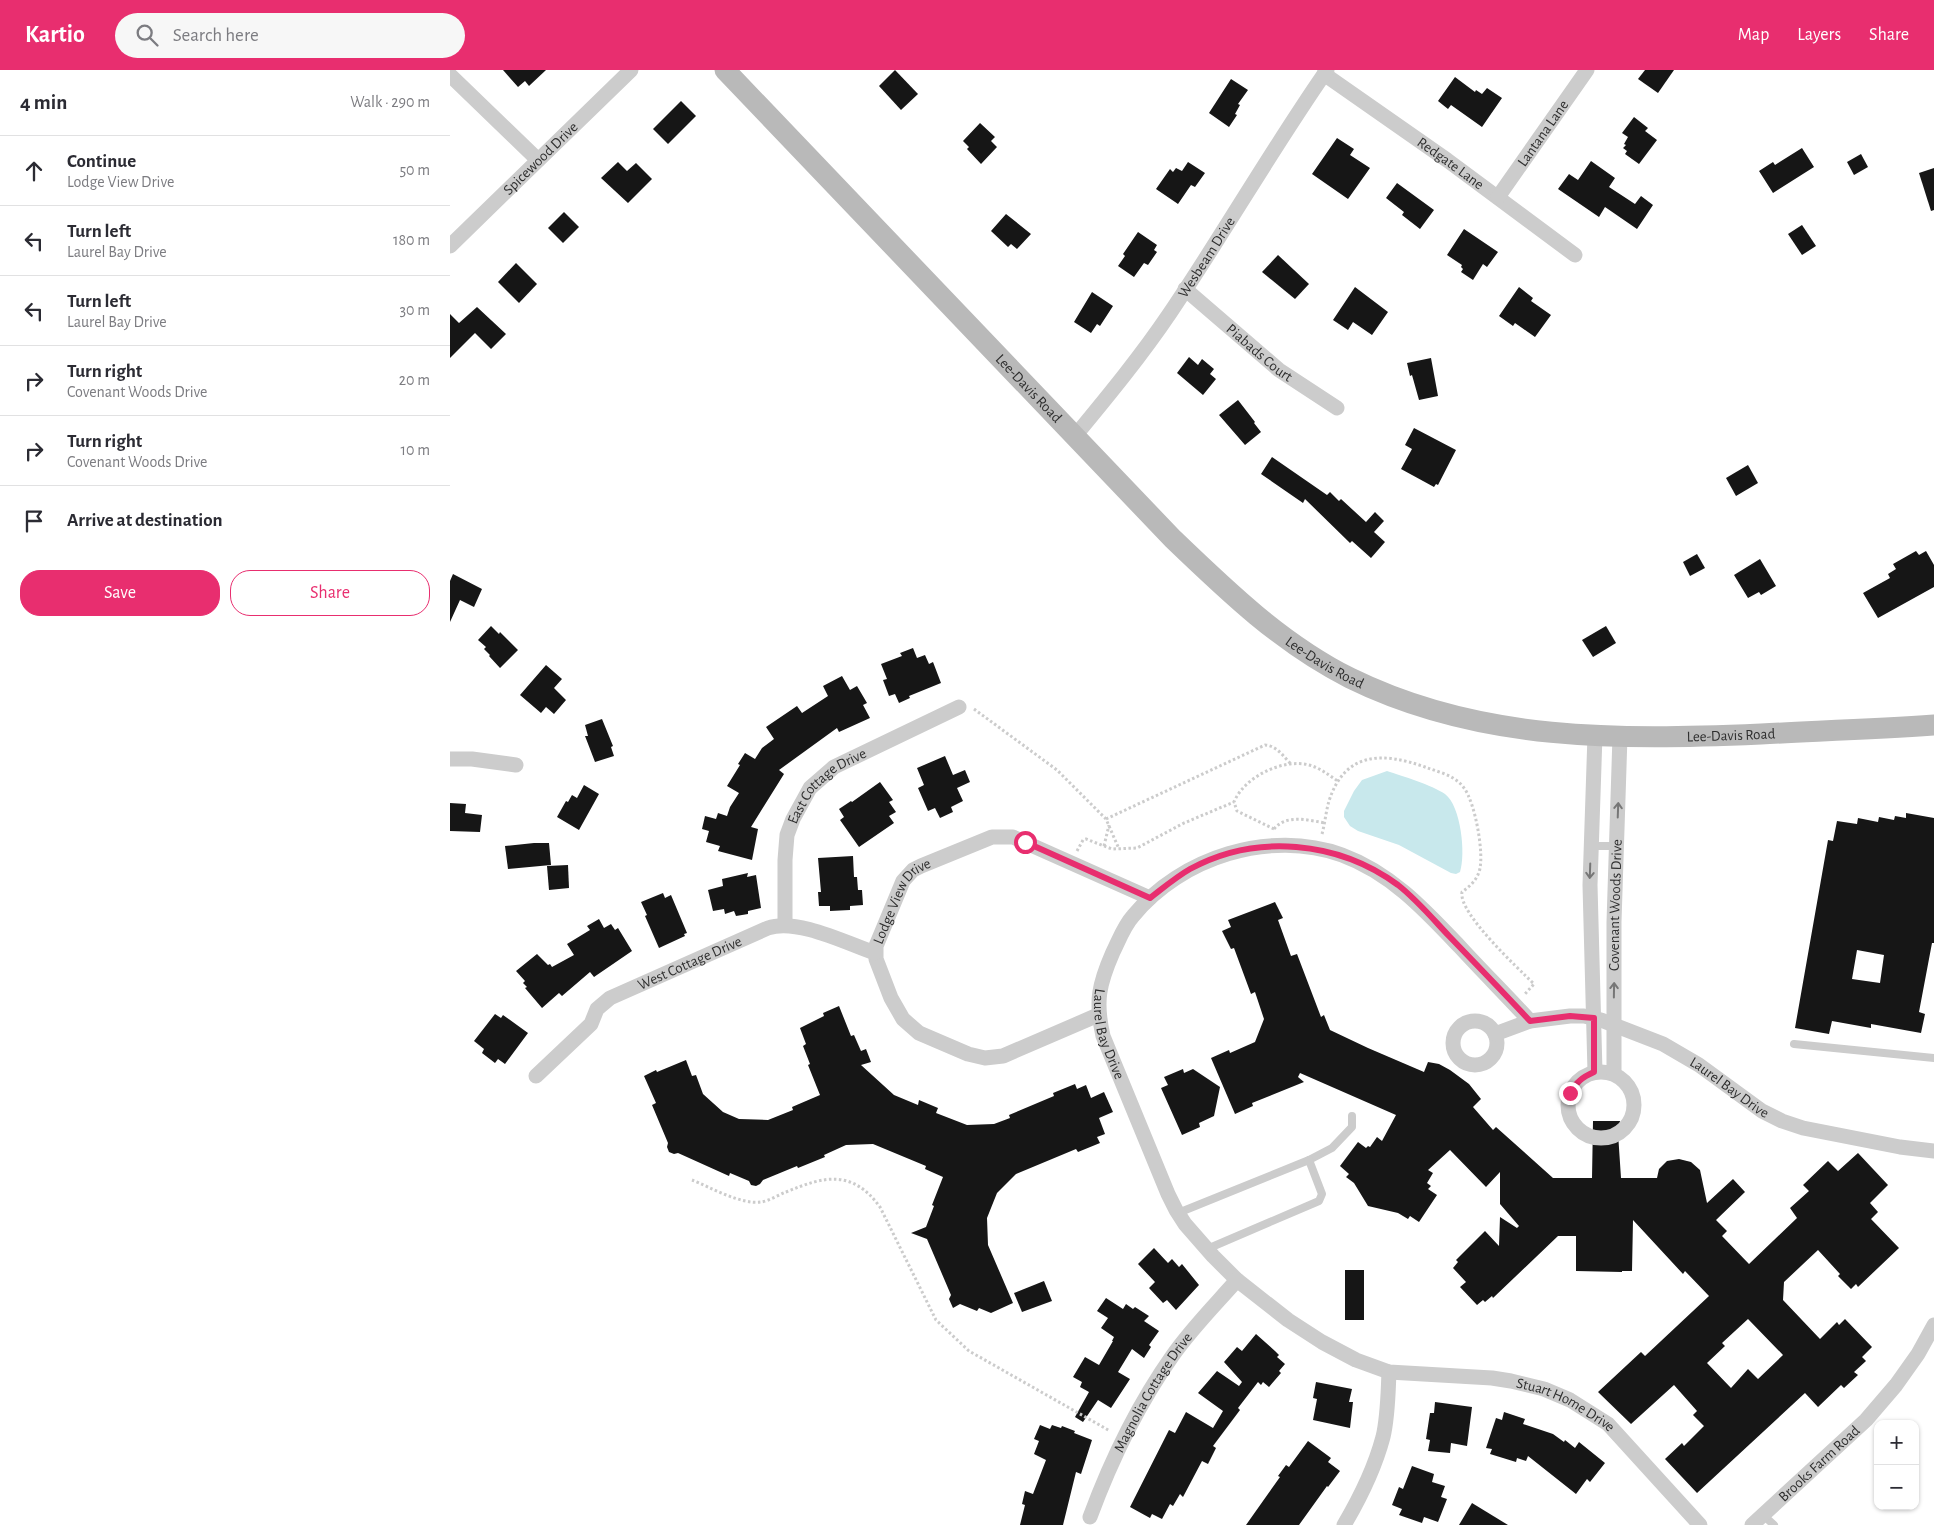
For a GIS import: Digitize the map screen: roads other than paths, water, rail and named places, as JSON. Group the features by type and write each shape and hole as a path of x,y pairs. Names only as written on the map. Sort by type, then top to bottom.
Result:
{"main road":[{"name":"Lee-Davis Road","path":"725,70 1173,539 1228,591 1282,636 1339,672 1387,695 1434,712 1526,731 1620,736 1689,737 1934,725"}],"street":[{"name":"Spicewood Drive","path":"450,246 631,70"},
{"name":"Lantana Lane","path":"1498,197 1587,70"},
{"name":"Redgate Lane","path":"1326,72 1575,255"},
{"name":"Wesbeam Drive","path":"1075,436 1124,377 1185,289 1277,144 1326,72"},
{"path":"450,75 538,160"},
{"name":"Piabads Court","path":"1185,289 1279,370 1337,408"},
{"name":"East Cottage Drive","path":"786,925 785,860 788,835 792,819 810,788 834,766 959,707"},
{"name":"Covenant Woods Drive","path":"1594,1072 1590,885 1595,735"},
{"name":"Covenant Woods Drive","path":"1614,1074 1613,1024 1620,736"},
{"path":"450,759 472,758 516,765"},
{"name":"Lodge View Drive","path":"1098,1015 1003,1056 976,1057 919,1032 908,1025 897,1011 891,998 875,953 878,938 899,888 908,875 921,866 992,837 999,836 1013,837 1150,898"},
{"name":"Laurel Bay Drive","path":"1389,1372 1356,1360 1322,1342 1288,1320 1237,1280 1207,1250 1185,1224 1168,1194 1104,1036 1098,1015 1099,993 1107,966 1132,917 1150,898 1190,869 1220,856 1248,849 1276,846 1319,849 1342,855 1363,864 1400,886 1530,1021"},
{"name":"West Cottage Drive","path":"536,1076 591,1024 597,1009 610,998 768,928 786,925 804,928 875,953"},
{"name":"Laurel Bay Drive","path":"1495,1034 1530,1021 1570,1016 1594,1018 1663,1044 1706,1070 1762,1111 1782,1121 1822,1132 1934,1151"},
{"path":"1594,1072 1614,1074 1629,1087 1633,1097 1632,1117 1626,1126 1618,1133 1602,1138 1583,1133 1574,1125 1569,1115 1570,1093 1576,1083 1584,1076 1594,1072"},
{"name":"Magnolia Cottage Drive","path":"1090,1518 1104,1479 1124,1439 1174,1354 1237,1280"},
{"name":"Brooks Farm Road","path":"1752,1525 1769,1520 1866,1420 1896,1385 1918,1354 1934,1325"},
{"path":"1345,1525 1370,1473 1383,1437 1388,1408 1389,1372"},
{"name":"Stuart Home Drive","path":"1389,1372 1492,1378 1544,1389 1570,1400 1608,1424 1700,1525"}],"lane":[{"path":"1591,846 1617,846"},
{"path":"1794,1044 1934,1058"},
{"path":"1178,1213 1309,1160 1332,1148 1352,1127 1352,1116"},
{"path":"1207,1250 1319,1201 1322,1194 1309,1160"}],"water":[{"path":"1387,771 1433,787 1445,794 1450,800 1455,809 1461,831 1462,864 1460,872 1456,874 1451,873 1399,845 1358,831 1350,826 1344,817 1344,811 1354,791 1362,780"}]}
